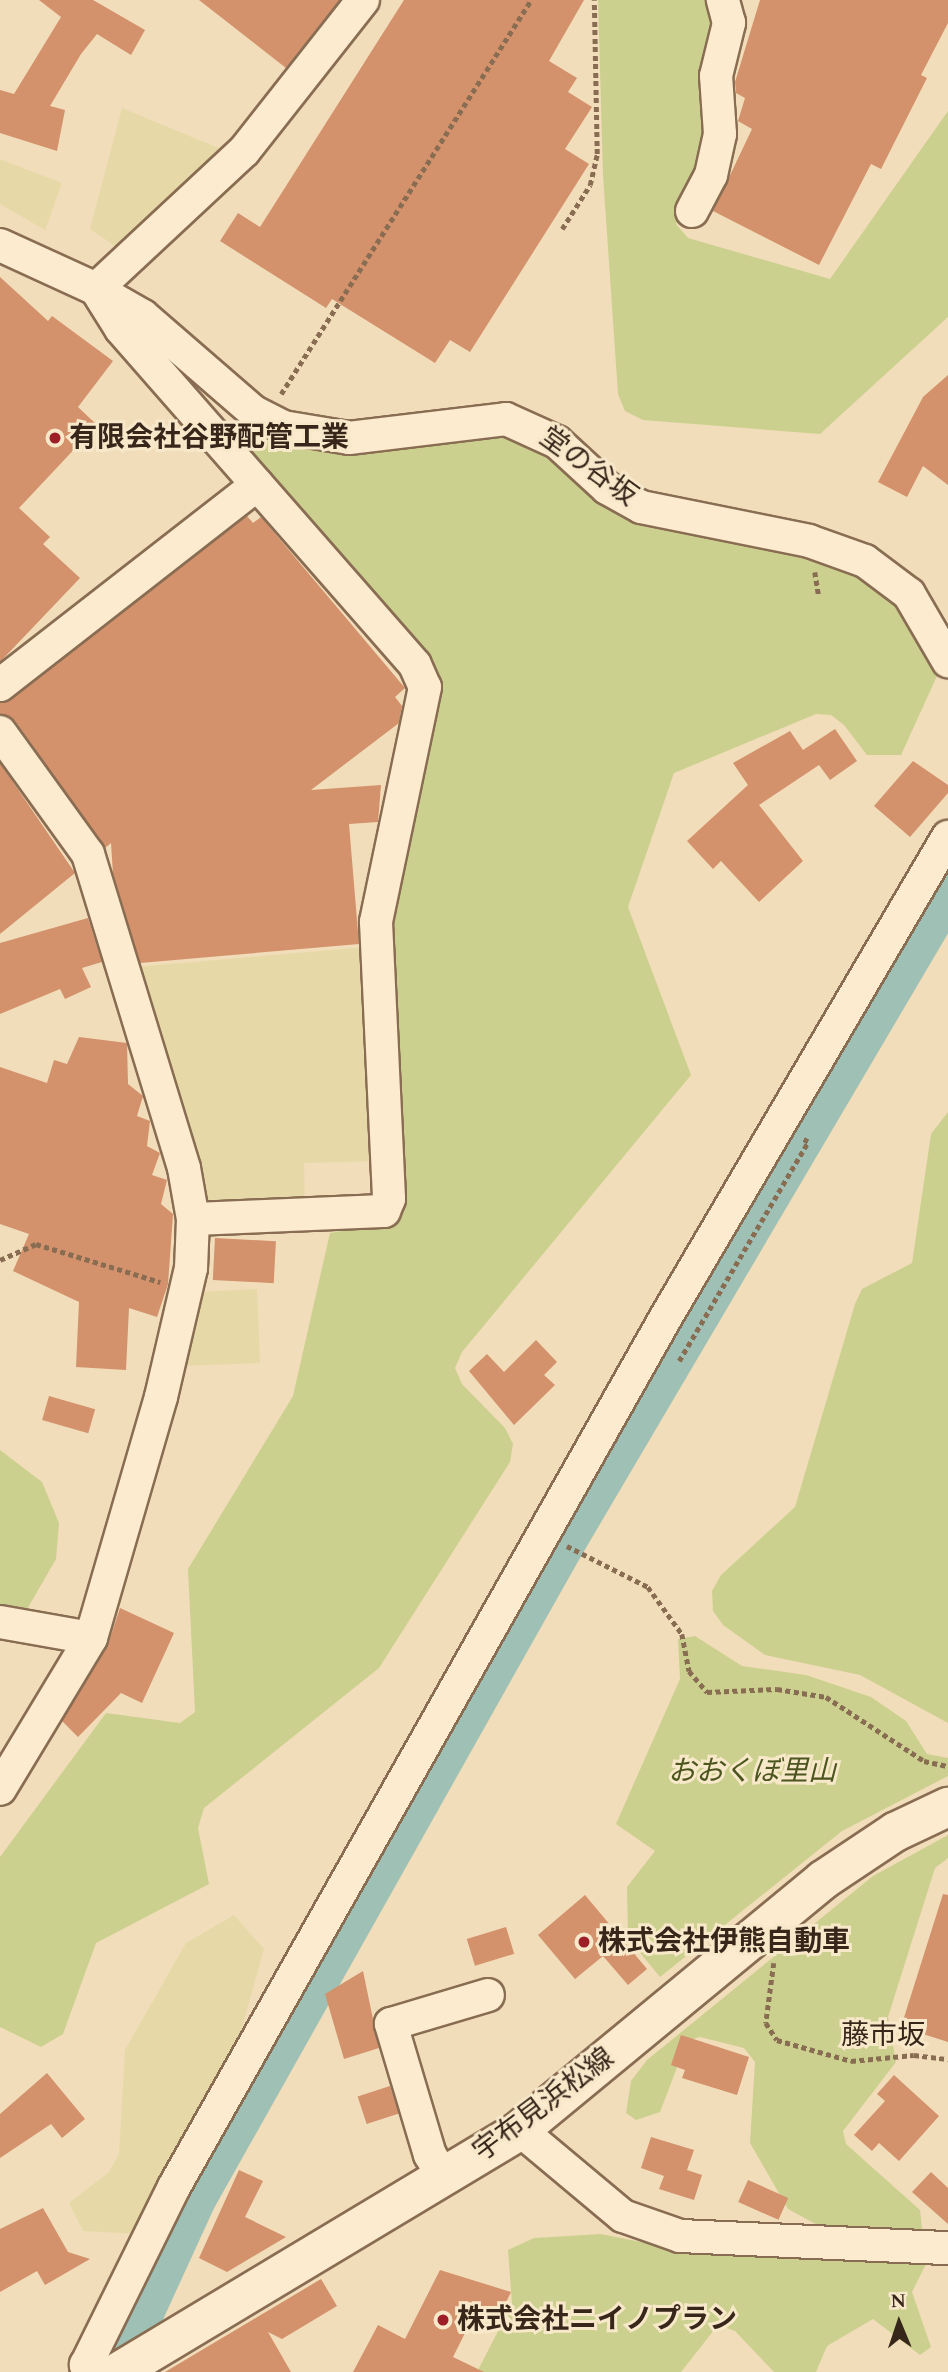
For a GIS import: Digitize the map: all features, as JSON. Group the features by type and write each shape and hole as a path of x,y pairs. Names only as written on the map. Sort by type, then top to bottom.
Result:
{"main road":[{"name":"宇布見浜松線","path":"118,2372 520,2130 858,1854 948,1807"}],"street":[{"path":"193,1219 372,1215 384,1211 389,1199 376,922 425,687 415,665 121,329 96,289 244,151 363,0"},
{"path":"692,211 719,144 716,76 729,23 723,0"},
{"name":"堂の谷坂","path":"0,245 96,289 154,324 266,418 316,436 349,438 478,419 533,427 607,488 641,507 809,541 865,561 918,604 948,661"},
{"path":"0,685 257,485"},
{"path":"0,732 88,854 184,1168 193,1219 186,1291 91,1638 0,1789"},
{"path":"91,2372 86,2365 186,2165 666,1317 948,837"},
{"path":"0,1622 91,1638"},
{"path":"444,2178 430,2155 391,2024 488,1995"},
{"path":"520,2130 623,2216 670,2234 948,2248"}],"path":[{"path":"266,418 531,0"},
{"path":"562,229 590,185 597,153 594,0"},
{"path":"679,1361 808,1142 804,1139"},
{"path":"0,1260 36,1244 186,1291"},
{"path":"567,1546 629,1576 663,1605 682,1634 689,1671 707,1692 777,1689 825,1697 924,1761 948,1766"},
{"name":"藤市坂","path":"766,1927 781,1944 765,2003 766,2023 777,2040 851,2060 914,2055 948,2059"}],"shaded area":[{"path":"122,108 228,152 122,251 90,229"},
{"path":"0,159 62,183 45,230 0,204"},
{"path":"366,947 377,1161 304,1163 305,1207 203,1204 135,967"},
{"path":"257,1289 260,1363 179,1366 196,1292"},
{"path":"234,1915 264,1949 241,2031 246,2036 138,2234 83,2231 69,2203 109,2172 119,2154 125,2050 186,1943"}],"green space":[{"path":"598,0 711,0 717,10 707,152 676,224 688,238 830,279 948,111 948,317 820,434 643,420 625,411 618,394 603,175"},
{"path":"235,425 505,429 571,469 836,561 902,601 937,676 901,755 867,755 844,725 831,715 816,714 674,773 628,907 691,1075 462,1352 455,1368 462,1384 505,1428 513,1444 510,1462 379,1668 204,1808 198,1828 209,1884 96,1943 63,2034 41,2047 0,2027 0,1857 106,1713 180,1723 195,1712 188,1569 293,1396 330,1233 374,1225 387,944 435,711 232,435"},
{"path":"948,1112 948,1723 860,1675 765,1655 723,1625 713,1611 712,1591 721,1575 795,1507 855,1304 862,1289 912,1263 931,1134"},
{"path":"0,1450 42,1482 59,1523 56,1559 26,1611 0,1611"},
{"name":"おおくぼ里山","path":"695,1636 742,1666 806,1675 871,1697 906,1721 927,1754 948,1758 948,1776 842,1831 660,1977 628,1938 627,1887 655,1851 616,1824 680,1679 678,1639"},
{"path":"948,1835 948,1858 935,1868 888,2017 896,2062 843,2131 846,2144 920,2210 922,2229 825,2229 788,2209 750,2143 755,2062 744,2048 700,2037 687,2041 660,2112 636,2120 626,2113 631,2081 647,2060 873,1876"},
{"path":"601,2234 680,2250 927,2262 912,2292 931,2347 920,2355 873,2319 827,2346 816,2372 774,2372 735,2331 718,2325 681,2372 477,2372 512,2304 508,2250 534,2238"}],"building":[{"path":"39,0 93,0 145,30 131,55 97,34 81,54 50,106 65,110 57,151 0,133 0,90 14,94 61,17"},
{"path":"199,0 340,0 286,68"},
{"path":"404,0 584,0 549,61 577,78 568,92 592,107 565,149 589,164 470,352 450,340 435,363 332,299 326,308 220,241 238,213 260,227"},
{"path":"760,0 948,0 948,23 921,75 927,78 881,169 871,164 819,265 713,211 752,129 738,121 745,98 736,93 735,82"},
{"path":"0,277 48,321 52,316 113,361 78,407 97,425 19,508 50,537 43,544 80,578 0,662"},
{"path":"948,375 948,485 923,466 907,497 878,482 923,397"},
{"path":"247,516 253,523 261,517 405,688 395,697 402,706 399,723 311,790 381,785 378,822 349,824 359,944 140,963 113,874 111,843 105,848 15,721 0,714 0,703"},
{"path":"835,729 857,761 830,780 819,765 759,805 803,861 759,902 721,861 713,869 687,841 748,785 733,763 790,731 803,750"},
{"path":"913,761 948,785 948,793 910,837 874,806"},
{"path":"0,763 75,873 0,934"},
{"path":"88,918 102,962 82,968 91,987 65,999 60,989 0,1014 0,943"},
{"path":"79,1037 127,1043 128,1084 143,1096 137,1116 150,1121 147,1146 160,1153 152,1175 167,1180 161,1204 173,1214 168,1284 157,1317 129,1308 126,1370 76,1367 79,1302 13,1271 29,1234 0,1224 0,1067 47,1083 54,1060 67,1064"},
{"path":"215,1238 276,1241 274,1283 213,1280"},
{"path":"536,1340 557,1362 544,1375 555,1385 514,1425 469,1371 487,1354 504,1372"},
{"path":"49,1396 95,1409 88,1433 42,1420"},
{"path":"120,1608 174,1633 142,1703 121,1693 78,1737 62,1721 107,1647"},
{"path":"943,1894 948,1895 948,2042 901,2027"},
{"name":"株式会社伊熊自動車","path":"585,1895 647,1969 628,1985 603,1956 575,1979 538,1935"},
{"path":"506,1927 514,1954 475,1966 467,1939"},
{"path":"363,1971 379,2048 344,2059 325,1994"},
{"path":"681,2035 749,2057 737,2095 682,2078 685,2070 671,2065"},
{"path":"47,2073 85,2119 62,2138 51,2124 0,2158 0,2114"},
{"path":"894,2075 939,2116 899,2161 879,2143 872,2151 854,2135 885,2101 877,2094"},
{"path":"390,2086 399,2114 367,2124 358,2097"},
{"path":"651,2137 694,2150 687,2170 702,2175 694,2200 659,2189 664,2176 641,2168"},
{"path":"239,2170 263,2181 245,2217 286,2237 227,2272 199,2258"},
{"path":"931,2172 948,2188 948,2224 912,2192"},
{"path":"748,2180 788,2198 778,2220 738,2202"},
{"path":"43,2208 68,2252 90,2259 45,2285 37,2271 0,2292 0,2229"},
{"path":"440,2270 511,2292 496,2323 475,2313 453,2357 484,2372 353,2372 378,2325 405,2339"},
{"path":"321,2279 337,2306 282,2339 268,2332 291,2372 165,2372"}],"waterway":[{"path":"131,2329 192,2196 559,1544 948,884"}],"place":[{"name":"有限会社谷野配管工業","path":"55,438"},
{"name":"株式会社伊熊自動車","path":"584,1942"},
{"name":"株式会社ニイノプラン","path":"443,2320"}]}
